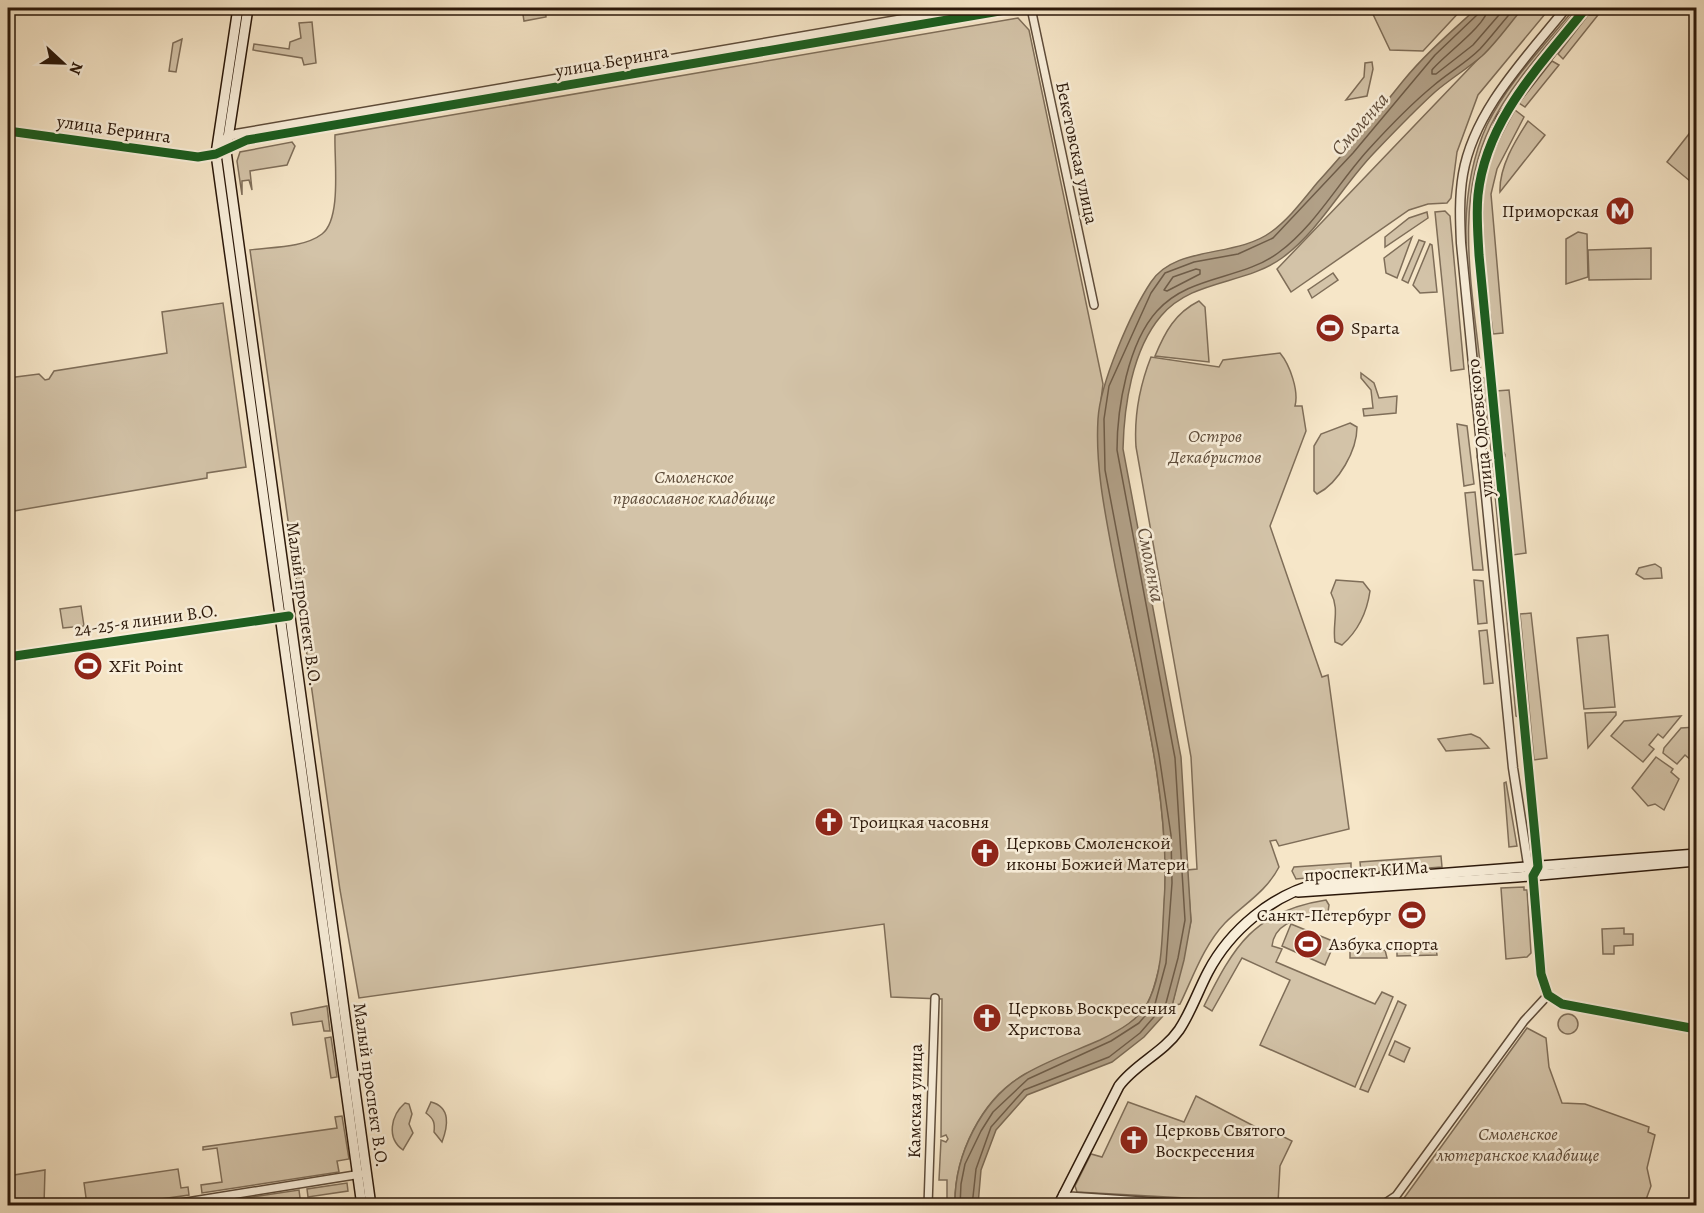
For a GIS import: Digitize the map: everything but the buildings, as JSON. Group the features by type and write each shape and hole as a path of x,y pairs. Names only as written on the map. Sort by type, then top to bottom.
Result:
{"main road":[{"name":"Малый проспект В.О.","path":"238,8 221,153 362,1174 371,1206"},
{"name":"Малый проспект В.О.","path":"221,153 226,137 248,8"},
{"name":"проспект КИМа","path":"1296,892 1320,883 1696,854"},
{"name":"проспект КИМа","path":"1296,892 1533,876 1696,861"},
{"path":"1058,1206 1119,1086 1133,1070 1163,1047 1179,1031 1223,947 1234,934 1263,910 1296,892"},
{"name":"Малый проспект В.О.","path":"362,1174 362,1206"}],"street":[{"name":"улица Беринга","path":"226,137 967,8"},
{"name":"улица Беринга","path":"8,131 195,156 221,153 238,142 247,140 1017,8"},
{"name":"Бекетовская улица","path":"1031,8 1094,305"},
{"name":"улица Одоевского","path":"1533,876 1527,868 1509,723 1482,458 1461,243 1463,172 1477,131 1487,111 1566,8"},
{"name":"улица Одоевского","path":"1538,867 1479,255 1478,196 1482,170 1492,138 1511,102 1586,8"},
{"path":"1482,458 1500,455"},
{"name":"24-25-я линии В.О.","path":"8,657 285,617"},
{"path":"1509,723 1525,722"},
{"path":"1538,867 1533,876 1540,974 1548,995 1562,1004 1696,1029"},
{"path":"1381,1206 1396,1196 1524,1021 1548,995"},
{"name":"Камская улица","path":"928,1206 935,998"},
{"path":"162,1206 362,1174"},
{"path":"1063,1194 1216,1206"}],"green space":[{"path":"522,8 545,8 546,17 524,21"},
{"path":"1370,8 1463,8 1423,51 1390,50"},
{"path":"1521,8 1550,8 1478,95 1457,152 1451,198 1447,203 1428,204 1409,210 1291,292 1277,269 1482,55"},
{"path":"1575,8 1578,8 1509,94 1491,125 1479,154 1472,185 1469,216 1471,279 1481,372 1478,373 1466,247 1469,185 1476,155 1487,125 1505,94"},
{"path":"1588,15 1598,15 1563,59 1558,54"},
{"name":"Смоленское православное кладбище","path":"1018,18 1029,30 1103,384 1099,433 1105,506 1152,742 1163,826 1165,867 1163,944 1160,964 1149,1001 1135,1019 1111,1036 1028,1073 1011,1083 984,1112 965,1148 959,1167 955,1205 939,1205 939,1202 947,1201 947,1180 939,1180 941,1140 946,1142 948,1139 946,1135 941,1137 942,999 891,997 884,924 359,998 340,890 250,250 306,242 322,234 328,226 335,202 335,135"},
{"path":"312,22 316,63 304,65 302,58 253,50 254,44 289,49 290,42 301,38 299,23"},
{"path":"182,39 176,72 169,71 173,43"},
{"path":"1552,61 1559,65 1525,107 1519,103"},
{"path":"1372,62 1373,69 1367,96 1346,100 1364,77 1365,63"},
{"path":"1515,110 1524,117 1497,169 1491,194 1503,333 1493,334 1483,258 1483,201 1485,182 1493,154"},
{"path":"1528,121 1545,135 1500,192 1505,164"},
{"path":"1696,125 1696,186 1667,162"},
{"path":"292,142 295,146 287,165 250,171 252,190 249,180 242,181 242,195 237,161 240,152"},
{"path":"1445,211 1450,216 1464,369 1451,371 1435,212"},
{"path":"1427,212 1428,218 1385,247 1385,237 1409,218"},
{"path":"1578,232 1587,234 1588,277 1566,284 1566,239"},
{"path":"1412,237 1397,278 1386,273 1384,258"},
{"path":"1419,240 1425,242 1408,283 1402,280"},
{"path":"1430,244 1432,245 1437,292 1420,293 1413,285"},
{"path":"1651,248 1651,279 1589,280 1588,250"},
{"path":"1333,273 1338,280 1312,298 1308,290"},
{"path":"1199,301 1205,307 1209,362 1155,356 1177,317"},
{"path":"223,303 246,467 207,473 207,478 8,512 8,378 39,374 45,380 49,379 54,371 167,353 162,312"},
{"name":"Остров Декабристов","path":"1280,353 1293,378 1296,393 1295,406 1302,406 1306,431 1270,526 1322,677 1328,675 1349,829 1279,846 1276,840 1270,841 1279,867 1274,876 1261,891 1225,923 1211,941 1180,1004 1172,1006 1191,921 1187,870 1197,869 1191,757 1136,447 1139,401 1151,357 1219,367 1223,360"},
{"path":"1361,373 1374,383 1379,398 1397,396 1396,413 1364,416 1363,409 1373,408 1371,390 1361,378"},
{"path":"1482,378 1485,378 1493,448 1491,451"},
{"path":"1509,390 1526,553 1513,555 1496,391"},
{"path":"1350,423 1357,427 1350,455 1333,482 1317,494 1314,491 1314,446 1321,434"},
{"path":"1457,424 1467,426 1474,484 1464,486"},
{"path":"1492,463 1495,465 1518,717 1516,716"},
{"path":"1475,492 1483,570 1473,570 1465,493"},
{"path":"1655,564 1661,568 1662,578 1644,579 1636,574 1639,568"},
{"path":"1336,580 1363,582 1370,591 1361,621 1342,645 1335,642 1334,635 1335,605 1331,593"},
{"path":"1474,580 1483,581 1487,623 1478,624"},
{"path":"81,606 84,626 63,628 60,609"},
{"path":"1531,613 1547,758 1534,760 1520,614"},
{"path":"1487,630 1493,683 1484,684 1479,631"},
{"path":"1608,635 1615,707 1584,709 1577,638"},
{"path":"1616,712 1616,715 1588,748 1585,713"},
{"path":"1681,716 1663,738 1658,734 1649,745 1654,749 1643,762 1611,736 1624,721"},
{"path":"1696,727 1696,757 1692,761 1685,755 1677,764 1663,753 1664,748 1681,728"},
{"path":"1471,734 1480,738 1489,748 1446,751 1438,739"},
{"path":"1656,757 1673,769 1671,772 1679,779 1664,810 1655,804 1648,806 1632,788"},
{"path":"1506,782 1517,846 1509,847 1504,783"},
{"path":"1441,856 1442,867 1361,873 1360,862"},
{"path":"1351,863 1351,874 1296,879 1292,871 1294,867"},
{"path":"1524,887 1524,890 1527,890 1531,953 1527,957 1506,959 1501,888"},
{"path":"1326,900 1329,905 1328,912 1301,918 1285,925 1274,937 1272,946 1282,949 1276,962 1375,1004 1382,992 1393,997 1355,1087 1260,1045 1290,980 1242,958 1212,1011 1204,1006 1226,966 1249,935 1281,913 1301,905"},
{"name":"Азбука спорта","path":"1291,924 1335,942 1325,965 1282,946"},
{"path":"1624,928 1624,934 1633,934 1633,945 1614,946 1614,954 1603,954 1602,929"},
{"path":"1421,944 1436,948 1437,955 1397,956 1397,950"},
{"path":"1385,950 1387,958 1350,958 1350,951"},
{"path":"1398,1001 1406,1005 1368,1092 1360,1089"},
{"path":"327,1006 330,1031 324,1031 322,1021 293,1025 291,1013"},
{"path":"1568,1014 1575,1017 1578,1024 1575,1031 1568,1034 1561,1031 1558,1024 1561,1017"},
{"name":"Смоленское лютеранское кладбище","path":"1527,1028 1546,1038 1549,1067 1562,1103 1585,1104 1649,1127 1648,1132 1655,1135 1647,1168 1651,1186 1644,1205 1399,1205"},
{"path":"331,1037 337,1077 331,1078 325,1038"},
{"path":"1395,1041 1410,1048 1404,1062 1389,1055"},
{"path":"1196,1096 1275,1137 1284,1137 1292,1141 1280,1166 1278,1203 1077,1192 1075,1186 1091,1154 1102,1157 1128,1102 1184,1122"},
{"path":"431,1102 437,1104 445,1113 446,1130 442,1142 434,1132 432,1119 426,1113"},
{"path":"405,1103 409,1104 412,1114 409,1124 413,1133 403,1150 394,1139 392,1126 396,1114"},
{"path":"342,1116 349,1159 337,1161 339,1172 202,1193 201,1185 222,1182 217,1148 203,1150 203,1147 337,1128 335,1117"},
{"path":"178,1169 181,1188 188,1187 189,1195 118,1205 87,1205 84,1183"},
{"path":"45,1170 44,1205 8,1205 8,1176"},
{"path":"347,1183 348,1191 308,1197 307,1189"},
{"path":"299,1190 300,1198 247,1205 200,1205"}],"water":[{"path":"1477,8 1523,8 1482,56 1435,92 1374,153 1296,247 1267,267 1188,295 1161,316 1143,345 1136,362 1128,397 1123,449 1181,757 1191,921 1184,960 1172,1006 1144,1037 1112,1062 1027,1095 996,1130 981,1170 978,1205 955,1205 959,1168 965,1149 983,1114 995,1099 1025,1074 1100,1040 1129,1024 1150,998 1157,975 1164,903 1163,821 1158,778 1142,691 1105,511 1098,456 1100,404 1110,368 1126,329 1143,295 1162,270 1190,257 1241,246 1257,240 1284,221 1411,71"}],"cycle path":[{"path":"8,131 198,157 216,154 247,140 1017,8"},
{"path":"1586,8 1534,72 1504,117 1483,167 1477,202 1479,255 1538,867 1533,876 1541,974 1548,995 1562,1004 1696,1029"},
{"path":"8,657 289,616"}],"place":[{"name":"Приморская","path":"1620,211"},
{"name":"Sparta","path":"1330,328"},
{"name":"XFit Point","path":"88,666"},
{"name":"Троицкая часовня","path":"829,822"},
{"name":"Церковь Смоленской иконы Божией Матери","path":"985,853"},
{"name":"Санкт-Петербург","path":"1412,915"},
{"name":"Азбука спорта","path":"1308,944"},
{"name":"Церковь Воскресения Христова","path":"987,1018"},
{"name":"Церковь Святого Воскресения","path":"1134,1140"}],"water label":[{"name":"Смоленка","path":"1360,124"},
{"name":"Смоленка","path":"1151,565"}]}
